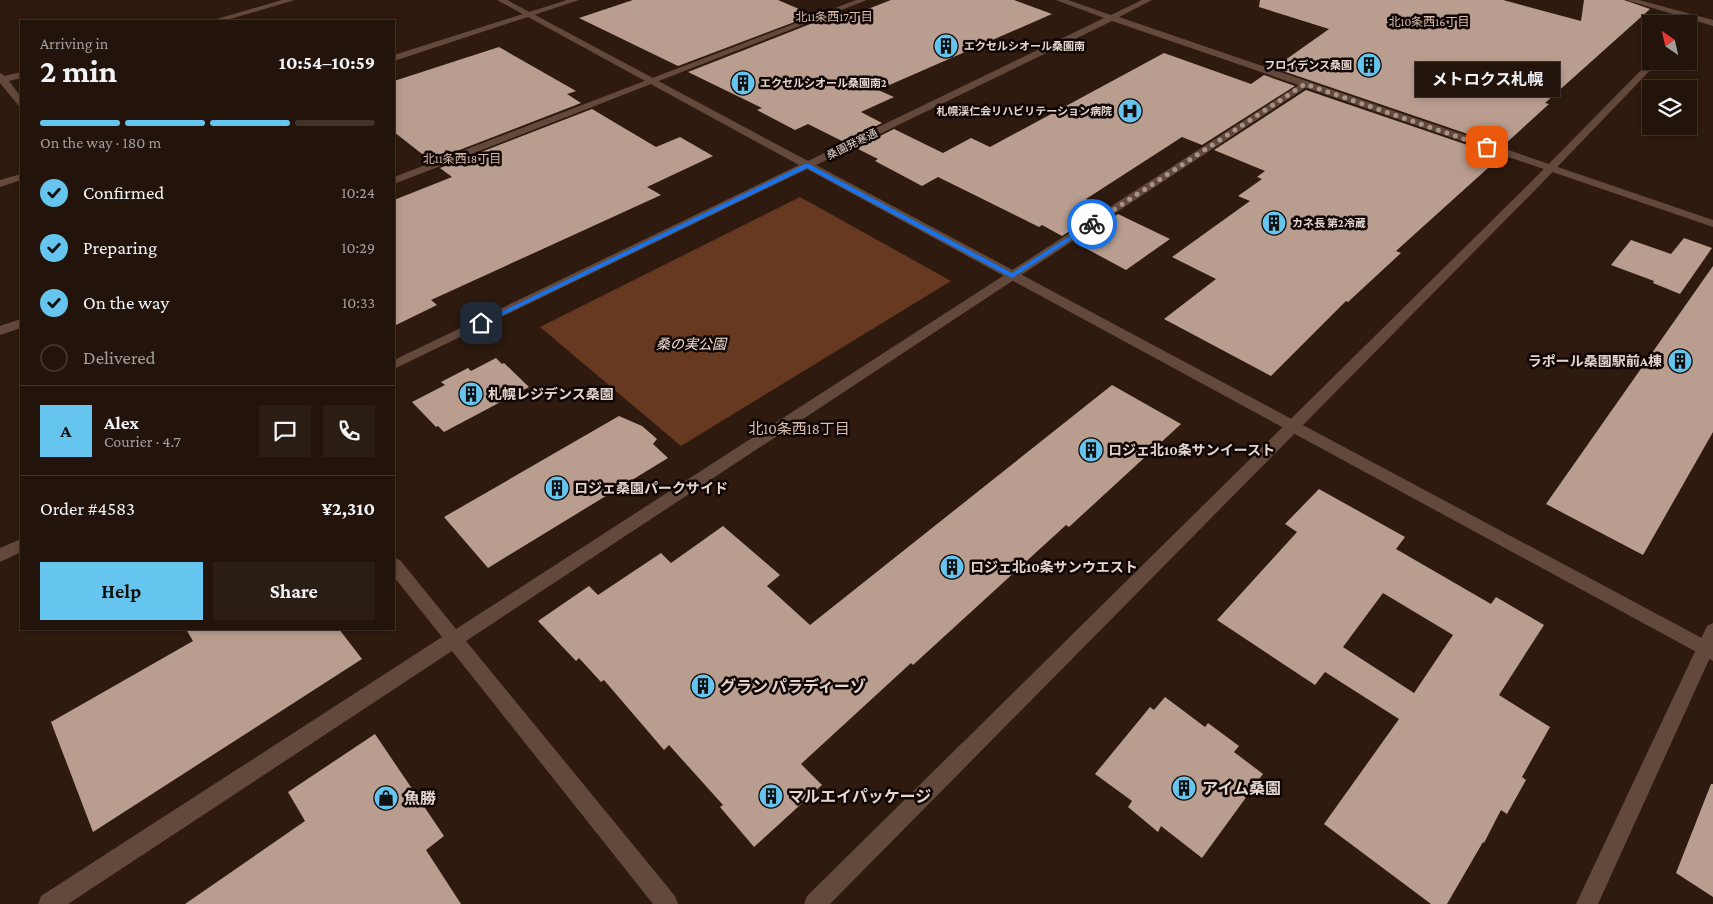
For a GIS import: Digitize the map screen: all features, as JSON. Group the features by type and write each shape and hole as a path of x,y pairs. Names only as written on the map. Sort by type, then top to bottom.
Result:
{"street":[{"path":"218,20 291,0"},
{"path":"501,0 1709,651"},
{"path":"395,58 575,0"},
{"path":"395,181 863,0"},
{"path":"1060,0 1713,224"},
{"name":"桑園発寒通","path":"395,365 1148,0"},
{"path":"1630,0 1672,15"},
{"path":"1698,22 1713,23"},
{"path":"815,904 1293,427 1646,70"},
{"path":"20,75 1,79 20,102"},
{"path":"50,904 1305,84"},
{"path":"0,184 20,177"},
{"path":"0,331 20,323"},
{"path":"0,555 20,545"},
{"path":"395,566 667,904"},
{"path":"1587,904 1709,651 1713,631"}],"green space":[{"name":"桑の実公園","path":"800,197 951,281 681,446 540,327"}],"building":[{"path":"633,0 778,0 813,15 678,66 579,18"},
{"path":"891,0 1014,0 1052,14 878,90 894,97 861,112 882,123 844,142 808,124 795,130 757,110 762,108 688,72 823,19 832,23"},
{"path":"1260,0 1503,0 1581,21 1584,0 1624,0 1650,9 1545,103 1549,104 1503,146 1274,68 1329,29 1259,7"},
{"path":"499,47 576,91 567,94 581,103 431,161 395,133 395,81"},
{"path":"1164,53 1251,84 1264,75 1295,86 1202,145 1182,137 1086,199 1105,208 1062,236 1042,225 1039,227 938,177 922,186 875,161 878,159 856,148 894,129 943,153 971,138 990,147"},
{"path":"1306,90 1494,154 1482,166 1488,168 1396,251 1401,253 1348,302 1346,301 1271,376 1164,319 1216,279 1172,257 1250,201 1238,196 1262,179 1257,177 1265,171 1214,150"},
{"path":"592,109 656,147 680,137 713,156 647,187 661,195 431,300 437,305 395,326 395,200 452,177 440,168"},
{"path":"1118,214 1170,239 1126,270 1074,242"},
{"path":"1684,238 1712,248 1680,294 1653,283 1654,281 1611,265 1631,240 1671,254"},
{"name":"ラポール桑園駅前A棟","path":"1713,266 1713,432 1643,555 1546,504"},
{"name":"札幌レジデンス桑園","path":"496,358 502,364 504,363 529,387 444,432 438,426 436,427 412,402 445,385 441,382 468,368 471,371"},
{"path":"1112,385 1181,424 1069,527 1066,525 801,764 822,785 754,847 720,807 723,805 669,745 664,750 604,680 601,682 579,658 576,661 538,621 589,586 598,595 661,553 671,563 723,526 780,575 767,586 810,625"},
{"name":"ロジェ桑園パークサイド","path":"619,416 642,426 657,439 653,444 668,458 488,568 444,517"},
{"path":"1319,489 1405,537 1396,549 1491,604 1496,597 1544,625 1499,695 1550,727 1522,777 1526,780 1507,814 1501,810 1484,843 1447,904 1431,904 1324,824 1399,719 1325,672 1315,685 1217,620 1297,532 1285,524","holes":["1383,593 1453,635 1414,693 1343,647"]},
{"path":"187,630 340,630 362,659 93,832 51,722 193,641"},
{"name":"アイム桑園","path":"1165,697 1205,727 1208,723 1239,746 1234,752 1263,774 1202,858 1161,826 1158,832 1128,807 1132,801 1095,774 1150,707 1154,710"},
{"name":"魚勝","path":"375,734 444,836 426,850 461,904 185,904 305,821 288,792"},
{"path":"1711,784 1713,784 1713,897 1676,873"}],"way so far":[{"path":"1092,224 1305,84 1487,147"}],"place":[{"name":"エクセルシオール桑園南","path":"946,46"},
{"name":"フロイデンス桑園","path":"1369,65"},
{"name":"エクセルシオール桑園南2","path":"743,83"},
{"name":"札幌渓仁会リハビリテーション病院","path":"1130,111"},
{"name":"メトロクス札幌","path":"1487,147"},
{"name":"カネ長 第2冷蔵","path":"1274,223"},
{"name":"ラポール桑園駅前A棟","path":"1680,361"},
{"name":"札幌レジデンス桑園","path":"471,394"},
{"name":"ロジェ北10条サンイースト","path":"1091,450"},
{"name":"ロジェ桑園パークサイド","path":"557,488"},
{"name":"ロジェ北10条サンウエスト","path":"952,567"},
{"name":"グラン パラディーゾ","path":"703,686"},
{"name":"アイム桑園","path":"1184,788"},
{"name":"マルエイパッケージ","path":"771,796"},
{"name":"魚勝","path":"386,798"}],"district":[{"name":"北11条西17丁目","path":"834,17"},
{"name":"北10条西16丁目","path":"1429,22"},
{"name":"北11条西18丁目","path":"462,159"},
{"name":"北10条西18丁目","path":"799,429"}],"route":[{"path":"481,323 807,165 1012,276 1092,224"}]}
